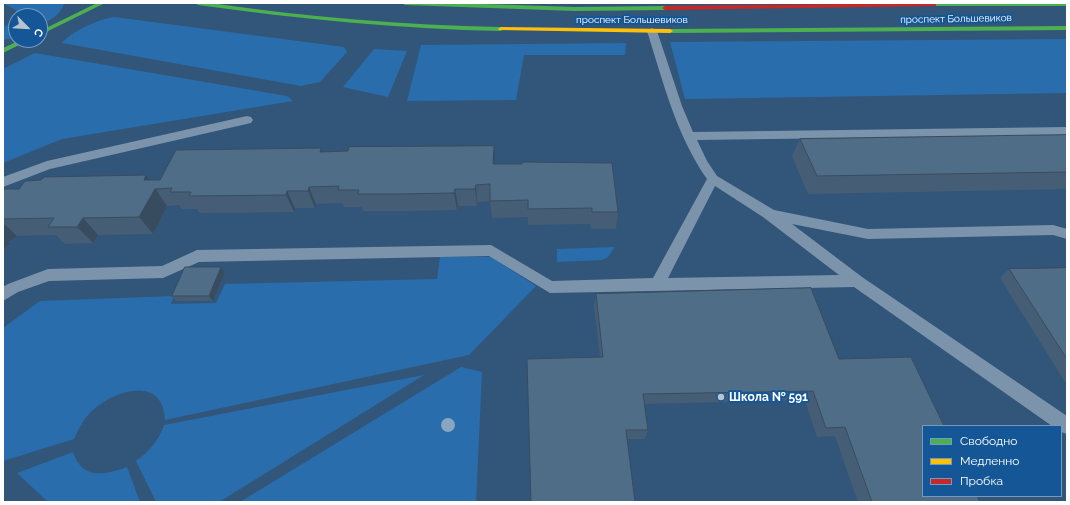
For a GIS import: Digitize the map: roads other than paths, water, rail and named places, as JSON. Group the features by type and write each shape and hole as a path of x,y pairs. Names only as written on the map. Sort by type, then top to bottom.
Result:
{"main road":[{"path":"48,29 102,3"},
{"name":"проспект Большевиков","path":"198,3 260,12 392,25 532,31 792,31 1067,28"},
{"name":"проспект Большевиков","path":"405,3 575,9 1067,4"}],"lane":[{"path":"652,31 676,106 701,162 713,179 768,213 857,282 1067,426"},
{"path":"3,182 47,165 247,120"},
{"path":"690,136 1067,131"},
{"path":"657,284 713,179"},
{"path":"768,213 833,228 868,234 1053,230 1067,234"},
{"path":"3,295 13,288 48,274 163,272 197,256 491,250 550,287 657,284 857,282"}],"place":[{"name":"Школа № 591","path":"721,397"}]}
